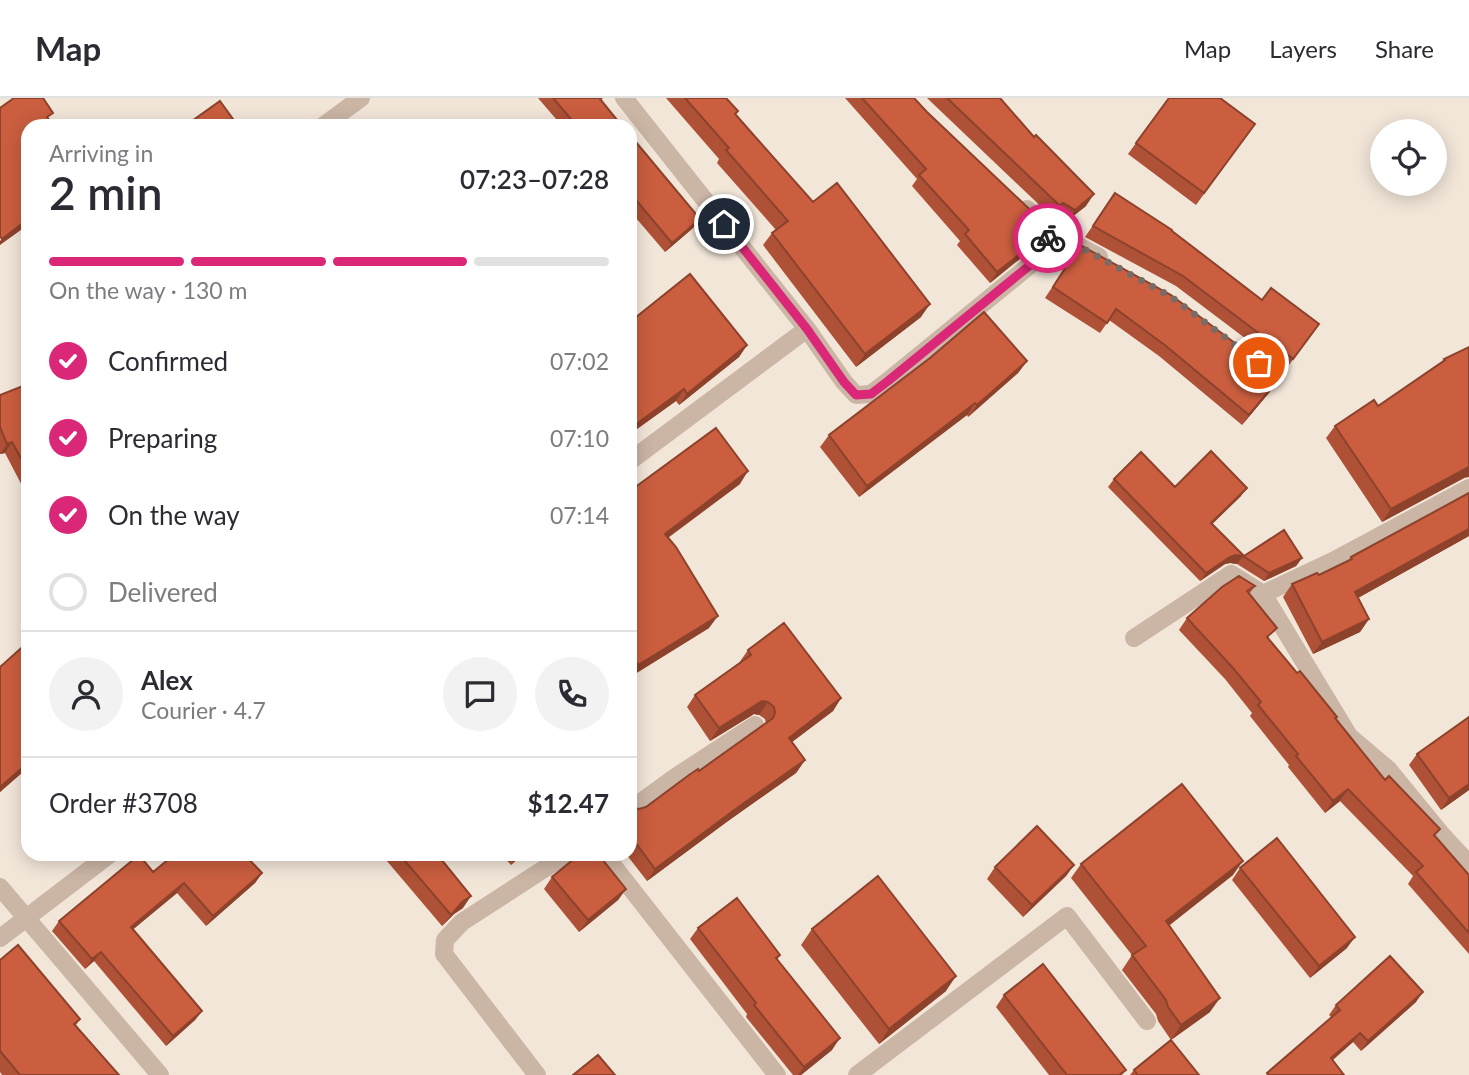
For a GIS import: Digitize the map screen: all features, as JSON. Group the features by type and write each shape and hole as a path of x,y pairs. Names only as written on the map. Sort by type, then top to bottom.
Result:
{"street":[{"path":"332,119 361,98"},
{"path":"624,98 856,395 871,394 1035,261 1047,246 1049,230"},
{"path":"1012,195 1049,230 1110,263"},
{"path":"637,456 807,329"},
{"path":"1263,594 1333,561 1469,488"},
{"path":"1134,638 1230,574 1263,594 1349,736 1388,769 1469,864"},
{"path":"637,805 755,725"},
{"path":"0,938 101,861"},
{"path":"537,1075 443,954 445,940 462,922 556,861"},
{"path":"609,861 777,1075"},
{"path":"0,887 160,1075"},
{"path":"857,1075 1067,916 1147,1021"}],"building":[{"path":"14,98 43,98 53,113 47,117 49,119 21,119 21,224 2,239 0,236 0,108"},
{"path":"553,98 602,98 600,99 616,119 571,119"},
{"path":"685,98 726,98 738,111 735,114 813,202 837,183 930,304 865,354 772,233 788,221"},
{"path":"862,98 914,98 1043,222 1032,232 1038,238 1035,242 997,272 965,234 969,230 919,175 926,169"},
{"path":"947,98 1000,98 1034,137 1036,135 1094,194 1075,210 1063,203 1060,206"},
{"path":"1169,98 1220,98 1255,124 1204,193 1136,143"},
{"path":"220,101 233,119 195,119"},
{"path":"637,143 700,219 672,243 637,201"},
{"path":"1115,193 1172,230 1262,300 1271,288 1319,324 1293,359 1183,276 1093,226"},
{"path":"1080,245 1171,295 1280,377 1279,379 1249,415 1166,346 1116,309 1107,323 1053,287"},
{"path":"690,274 747,345 687,394 684,389 637,424 637,316"},
{"path":"984,312 1027,361 977,405 975,403 867,486 829,435 930,358"},
{"path":"1469,347 1469,467 1391,509 1335,426 1374,400 1378,406 1444,359"},
{"path":"21,387 21,458 12,442 7,444 0,427 0,395"},
{"path":"716,428 748,471 665,534 676,547 718,616 638,665 637,663 637,486"},
{"path":"1211,451 1247,488 1211,523 1244,556 1284,530 1302,558 1269,573 1243,556 1236,555 1206,573 1114,479 1141,452 1175,487"},
{"path":"1469,493 1469,529 1355,592 1369,619 1322,642 1292,584 1352,559 1351,557"},
{"path":"1239,576 1255,586 1247,591 1277,628 1267,637 1297,673 1300,671 1385,780 1389,776 1440,829 1434,835 1469,875 1469,933 1416,872 1423,866 1348,789 1333,801 1258,705 1261,702 1187,618 1222,587"},
{"path":"784,623 841,698 789,738 805,760 655,869 637,845 637,809 646,807 773,718 774,707 762,701 719,728 695,695 751,655 748,650"},
{"path":"21,648 21,769 0,787 0,667"},
{"path":"1469,717 1469,784 1449,798 1417,754"},
{"path":"1182,784 1243,861 1166,921 1220,998 1181,1025 1132,955 1146,946 1081,864"},
{"path":"1037,826 1074,865 1032,905 995,867"},
{"path":"1277,838 1355,937 1319,966 1240,868"},
{"path":"132,861 144,861 153,872 166,861 251,861 262,873 213,916 184,883 131,927 202,1011 173,1036 101,952 92,959 59,921"},
{"path":"405,861 443,861 471,896 451,915"},
{"path":"571,861 604,861 626,889 588,920 552,877"},
{"path":"878,876 956,976 889,1029 812,929"},
{"path":"737,898 780,955 776,958 840,1038 804,1067 754,1005 756,1003 698,928"},
{"path":"18,945 80,1019 74,1024 119,1075 20,1075 0,1051 0,960"},
{"path":"1390,956 1423,992 1368,1041 1360,1033 1331,1058 1344,1075 1267,1073 1340,1010 1336,1005"},
{"path":"1043,964 1126,1070 1119,1075 1067,1075 1004,995"},
{"path":"1171,1040 1199,1075 1138,1075 1134,1070"},
{"path":"598,1055 615,1075 573,1075"}],"way so far":[{"path":"1048,238 1049,230 1170,296 1259,363"}],"route":[{"path":"724,224 856,395 871,394 1035,261 1047,246 1048,238"}]}
